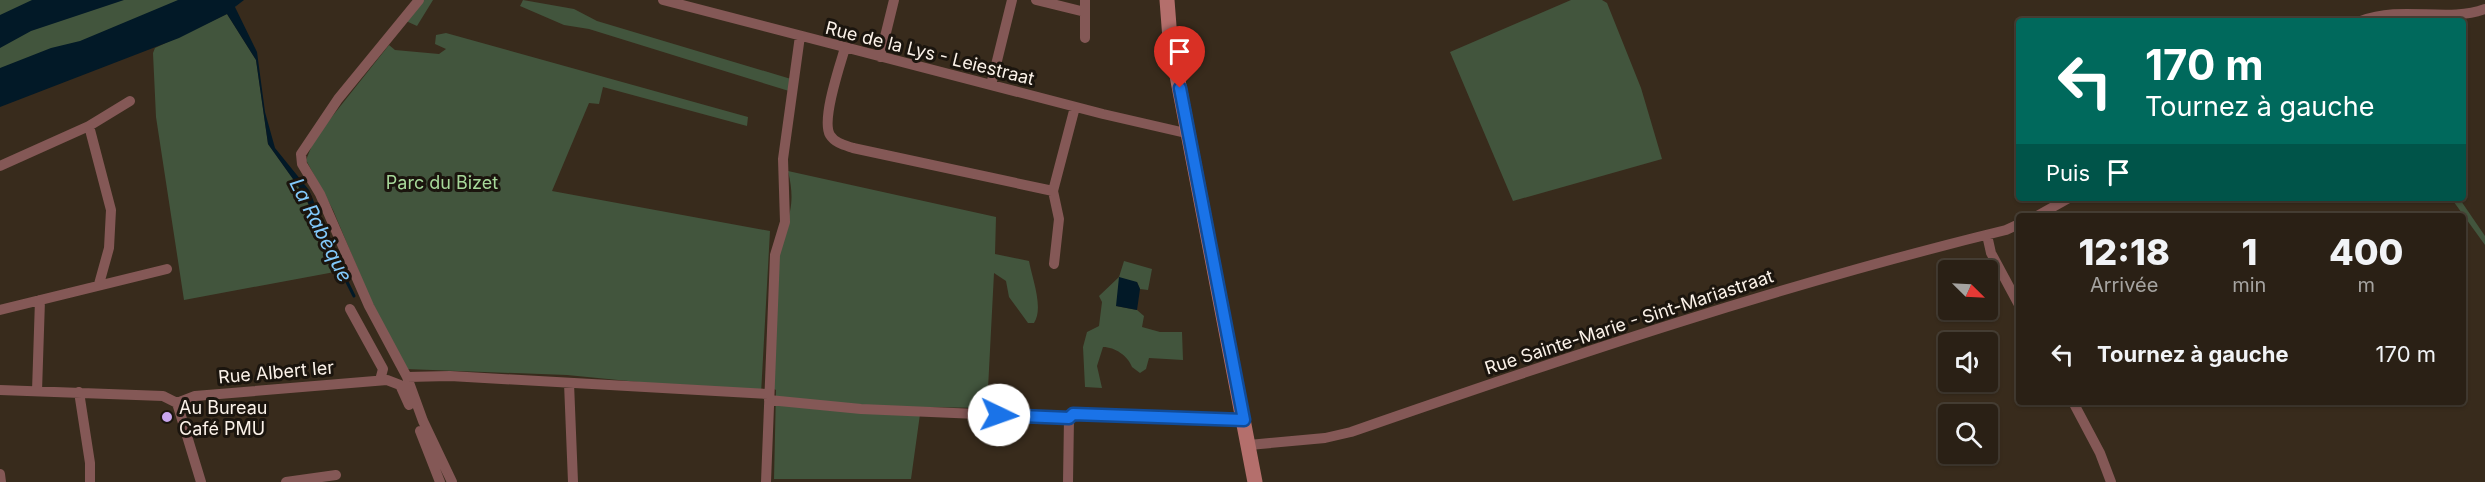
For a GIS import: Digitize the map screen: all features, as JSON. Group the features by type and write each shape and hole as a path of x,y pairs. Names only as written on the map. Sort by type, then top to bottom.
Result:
{"street":[{"path":"418,0 338,99 301,154 303,164 335,225 369,306 407,377 423,421 452,482"},
{"name":"Rue de la Lys - Leiestraat","path":"663,0 1075,107 1190,134"},
{"path":"880,57 894,0"},
{"path":"991,85 1012,0"},
{"path":"1036,0 1085,12"},
{"path":"1084,0 1085,38"},
{"path":"1167,0 1170,39 1255,482"},
{"path":"2372,18 2386,14 2445,13 2485,9"},
{"path":"766,482 775,255 785,222 783,159 800,36"},
{"path":"845,48 828,116 827,129 837,143 1053,192"},
{"path":"0,166 89,126 130,101"},
{"path":"1054,264 1059,219 1053,192 1075,107"},
{"path":"89,126 111,210 109,248 99,284"},
{"path":"2042,213 2064,201"},
{"name":"Rue Sainte-Marie - Sint-Mariastraat","path":"1249,446 1325,438 1351,432 1733,303 1987,235 2016,225"},
{"path":"1987,235 1991,253 2016,299"},
{"path":"0,310 167,269"},
{"path":"37,391 40,300"},
{"path":"351,309 383,369 380,380 395,381 402,388 440,482"},
{"path":"407,377 450,376 768,397 861,409 1069,418 1073,414 1084,414 1244,420"},
{"name":"Rue Albert Ier","path":"177,403 195,396 380,380"},
{"path":"569,383 573,482"},
{"path":"0,390 153,394 177,403 201,482"},
{"path":"79,392 90,463 90,482"},
{"path":"2075,405 2100,453 2111,482"},
{"path":"1068,482 1069,418"},
{"path":"0,474 1,482"},
{"path":"286,482 336,475"}],"green space":[{"path":"0,0 243,0 235,7 0,106"},
{"path":"420,0 433,0 417,26 406,21"},
{"path":"523,0 574,9 597,21 791,79 789,91 589,29 564,25 520,6"},
{"path":"1571,0 1602,0 1607,3 1641,88 1662,159 1513,201 1450,52"},
{"path":"227,14 256,60 268,144 303,193 340,271 184,300 156,117 153,53 155,48"},
{"name":"Parc du Bizet","path":"446,33 748,117 747,126 603,87 599,104 589,103 552,191 770,231 761,394 567,375 406,369 369,296 333,210 306,160 315,138 389,45 395,50 439,54 446,49 435,44 436,35"},
{"path":"788,171 996,217 995,254 1029,261 1038,301 1037,317 1034,323 1028,323 1009,297 1006,281 994,273 987,408 921,407 911,479 774,479 776,390 772,388 774,305 778,257 791,207 791,185"},
{"path":"2453,201 2461,201 2485,236 2485,245 2466,219 2466,213 2462,213"},
{"path":"1124,261 1152,269 1148,290 1140,289 1137,282 1116,306 1137,310 1144,316 1142,327 1160,332 1182,332 1183,360 1149,358 1146,369 1140,373 1120,353 1103,347 1097,366 1102,388 1085,387 1083,347 1087,332 1099,326 1102,302 1099,296 1119,277"}],"water":[{"path":"32,0 124,0 31,31 0,48 0,15"},
{"path":"178,0 244,0 235,7 257,52 265,112 275,148 309,190 342,270 303,193 268,144 256,60 227,14 179,38 0,107 0,68 51,48 80,41"},
{"path":"1119,277 1137,282 1140,289 1137,310 1116,306"}],"waterway":[{"name":"La Rabèque","path":"340,268 354,296"}],"place":[{"name":"Au Bureau Café PMU","path":"167,417"}],"route":[{"path":"999,415 1069,418 1073,414 1084,414 1244,420 1180,88"}]}
